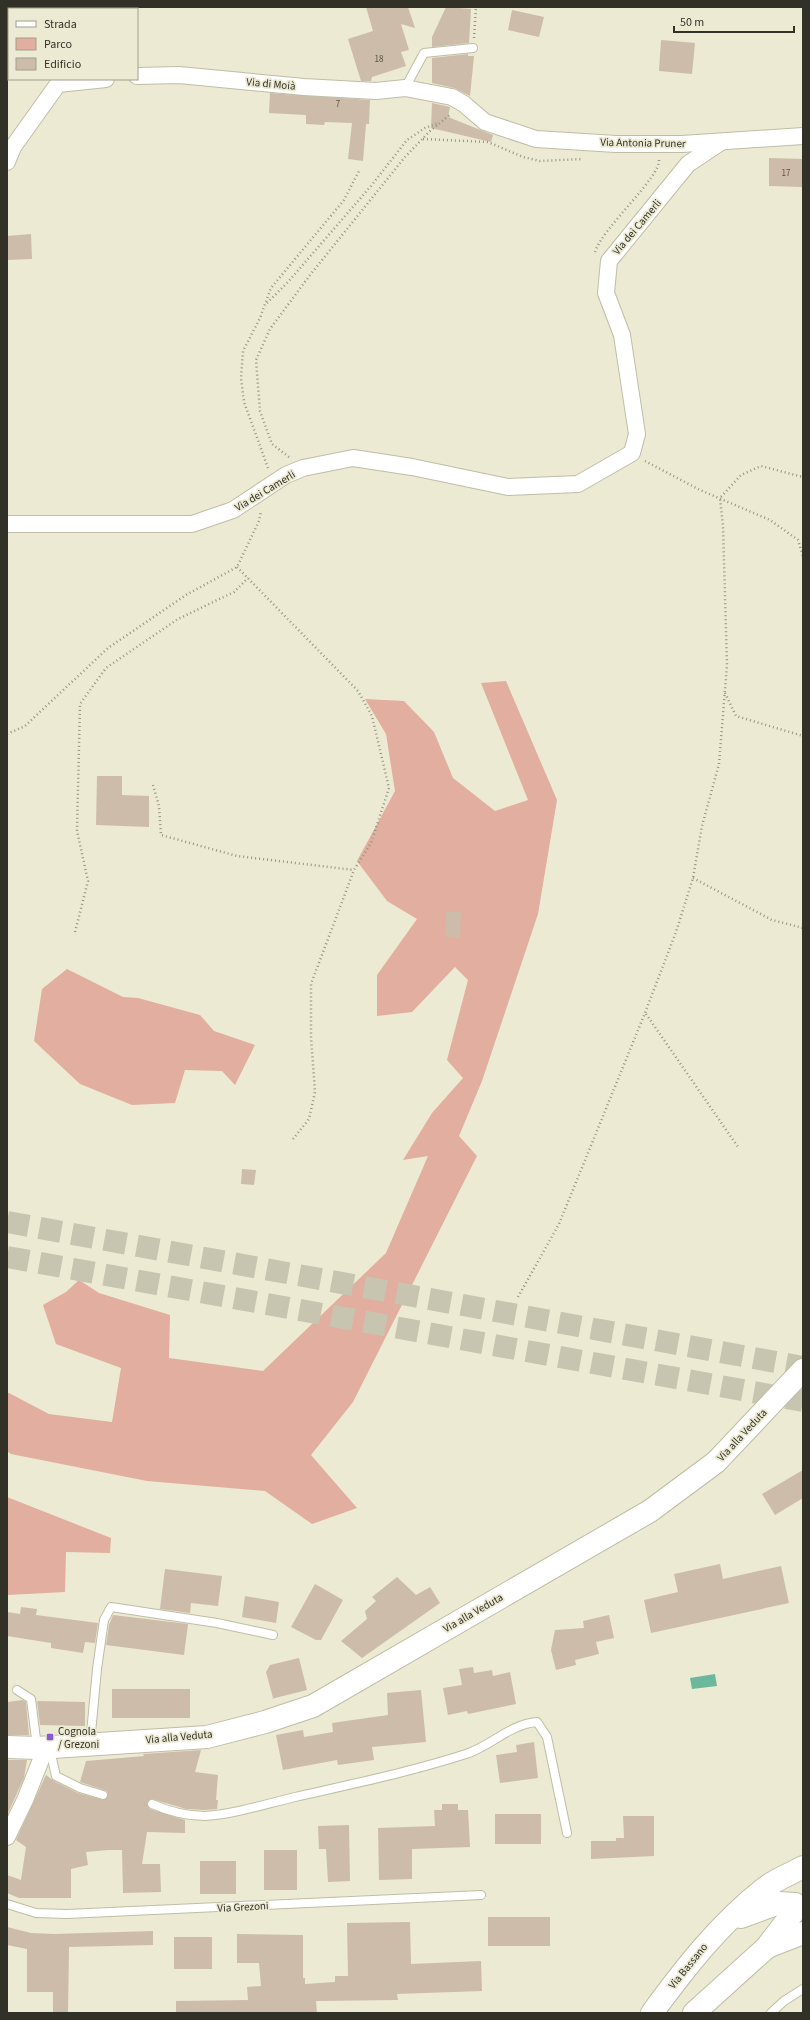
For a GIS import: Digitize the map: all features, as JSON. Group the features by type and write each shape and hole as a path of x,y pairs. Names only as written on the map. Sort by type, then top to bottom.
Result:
{"street":[{"name":"Via di Moià","path":"138,76 179,75 304,87 376,91 405,88 452,97 464,104 485,122"},
{"path":"7,162 13,147 58,84 96,80"},
{"name":"Via Antonia Pruner","path":"485,122 536,139 616,144 682,144 803,136"},
{"name":"Via dei Camerli","path":"7,524 192,524 233,510 286,475 303,468 353,458 412,467 508,487 578,484 632,453 637,434 622,335 606,293 609,261 688,164 721,142"},
{"name":"Via alla Veduta","path":"7,1747 42,1748 207,1736 265,1722 313,1706 650,1511 716,1462 803,1370"},
{"path":"7,1837 25,1800 42,1748"},
{"name":"Via Bassano","path":"652,2013 705,1944 766,1887 803,1867"},
{"path":"694,2013 766,1948 798,1911 797,1884 803,1871"},
{"name":"Via Bassano","path":"727,1923 761,1908 779,1903 798,1911"},
{"path":"766,1948 803,1933"}],"lane":[{"path":"405,88 424,52 473,48"},
{"path":"90,1744 97,1669 104,1620 112,1607 217,1623 273,1635"},
{"path":"17,1690 31,1699 42,1748 51,1754 56,1776 80,1788 103,1795"},
{"path":"152,1804 165,1810 206,1816 233,1811 343,1786 468,1754 524,1723 537,1722 547,1736 567,1833"},
{"name":"Via Grezoni","path":"7,1904 36,1913 67,1914 481,1895"},
{"path":"771,2013 784,2001 803,1988"}],"path":[{"path":"473,48 476,7"},
{"path":"266,303 288,282 371,186 407,140 425,128 441,123 422,139 405,157 310,275 270,329 256,360 260,411 272,444 303,468"},
{"path":"422,139 488,142 523,157 540,161 587,159"},
{"path":"608,276 594,256 597,245 616,219 651,177 659,164 658,156"},
{"path":"7,734 25,726 108,648 186,595 238,567 259,520 270,486 244,402 241,378 243,351 266,303 271,288 344,200 360,169"},
{"path":"632,453 694,487 770,520 803,543"},
{"path":"518,1297 559,1224 645,1013 676,932 693,878 702,826 719,764 727,665 723,526 720,498 741,475 761,466 803,477"},
{"path":"798,540 803,556"},
{"path":"238,567 358,691 372,716 389,788 371,843 354,870 311,984 311,1038 316,1092 309,1118 293,1139"},
{"path":"75,932 88,881 77,831 80,704 106,668 178,620 234,592 248,578"},
{"path":"724,692 736,716 803,736"},
{"path":"153,785 159,806 161,835 237,856 354,870"},
{"path":"693,878 772,920 803,928"},
{"path":"645,1013 738,1147"}],"green space":[{"path":"506,681 557,800 538,914 482,1081 459,1136 477,1156 353,1402 311,1455 357,1508 312,1524 265,1491 147,1481 11,1454 7,1451 7,1392 49,1414 112,1422 121,1368 56,1344 43,1305 66,1292 79,1280 99,1293 170,1315 169,1358 263,1371 386,1253 428,1156 403,1160 432,1113 463,1078 447,1060 468,980 455,967 412,1012 377,1016 377,975 417,919 387,901 357,861 395,791 386,734 365,699 404,701 434,732 453,778 495,811 528,800 481,683"},
{"path":"67,969 123,997 138,998 200,1015 214,1031 255,1045 235,1085 222,1071 185,1070 175,1103 132,1105 80,1084 34,1041 42,989"},
{"path":"7,1497 111,1538 110,1553 66,1552 65,1592 7,1595"}],"shaded area":[{"path":"715,1674 717,1686 692,1689 690,1678"}],"building":[{"path":"366,7 408,7 415,28 401,24 409,50 401,52 406,66 372,77 371,81 361,81 348,39 373,31"},
{"path":"446,7 471,9 469,43 432,47 432,37"},
{"path":"512,10 544,17 539,37 508,30"},
{"path":"661,40 695,43 692,74 659,71"},
{"path":"468,54 468,56 474,56 470,96 454,88 432,83 432,58"},
{"path":"270,93 370,100 369,124 366,124 363,161 348,159 352,123 325,122 324,125 306,124 306,115 269,113"},
{"path":"432,103 450,107 448,117 493,135 491,142 431,128"},
{"path":"769,158 803,159 803,187 769,186"},
{"path":"31,234 32,259 7,260 7,236"},
{"path":"97,776 122,776 122,795 149,796 149,827 96,825"},
{"path":"446,912 461,912 460,938 445,937"},
{"path":"242,1169 256,1170 254,1185 241,1184"},
{"path":"803,1470 803,1498 775,1515 762,1494"},
{"path":"720,1564 723,1579 781,1566 789,1603 651,1633 644,1600 678,1592 674,1574"},
{"path":"165,1569 222,1576 218,1606 191,1603 190,1613 160,1609"},
{"path":"397,1577 416,1595 430,1587 440,1603 362,1658 341,1641 367,1619 365,1611 376,1601 372,1597"},
{"path":"315,1584 343,1600 321,1640 316,1640 291,1627"},
{"path":"245,1596 279,1602 276,1623 242,1617"},
{"path":"21,1607 37,1609 36,1615 98,1623 95,1643 85,1642 83,1653 51,1648 51,1643 7,1636 7,1612 20,1614"},
{"path":"113,1615 188,1624 184,1655 106,1645 109,1625"},
{"path":"609,1615 614,1638 596,1642 599,1654 575,1660 576,1665 556,1670 551,1650 555,1630 584,1628 583,1621"},
{"path":"299,1658 307,1690 271,1699 273,1698 266,1672 270,1665"},
{"path":"473,1667 474,1673 492,1670 493,1676 510,1672 516,1704 468,1714 467,1711 448,1715 443,1688 462,1685 459,1669"},
{"path":"112,1689 190,1689 190,1718 112,1718"},
{"path":"421,1690 426,1742 372,1747 374,1760 338,1765 337,1760 283,1770 276,1735 303,1730 304,1737 333,1732 332,1723 388,1715 387,1693"},
{"path":"23,1700 26,1702 29,1735 7,1735 7,1702"},
{"path":"37,1701 85,1702 85,1726 40,1725"},
{"path":"534,1742 538,1778 500,1783 496,1755 517,1752 516,1745"},
{"path":"201,1750 195,1772 218,1775 216,1800 218,1800 217,1809 186,1809 152,1799 147,1802 150,1809 185,1820 185,1833 147,1832 142,1864 160,1864 161,1892 123,1893 122,1850 108,1850 86,1852 88,1865 71,1869 71,1898 19,1898 7,1893 7,1875 21,1880 26,1847 16,1840 46,1775 54,1781 78,1793 104,1800 108,1796 107,1791 80,1782 86,1761 144,1756 143,1754"},
{"path":"7,1760 27,1760 24,1778 7,1815"},
{"path":"442,1804 458,1804 458,1810 468,1810 470,1847 412,1849 412,1879 379,1880 378,1828 435,1826 434,1810 442,1810"},
{"path":"495,1814 541,1814 541,1844 495,1844"},
{"path":"623,1816 654,1816 654,1856 591,1859 591,1841 616,1841 616,1838 624,1838"},
{"path":"349,1825 350,1881 328,1882 326,1849 319,1849 318,1826"},
{"path":"264,1850 297,1850 297,1890 264,1890"},
{"path":"200,1861 236,1861 236,1894 200,1894"},
{"path":"488,1917 550,1917 550,1946 488,1946"},
{"path":"410,1922 411,1964 481,1961 482,1991 397,1994 398,2000 316,2001 317,2013 176,2013 176,2001 248,2000 247,1987 261,1986 259,1963 237,1963 237,1934 303,1935 303,1978 305,1978 305,1984 335,1982 335,1976 348,1976 347,1923"},
{"path":"7,1927 31,1933 54,1934 153,1931 153,1945 69,1947 68,2013 53,2013 53,1992 27,1992 27,1949 7,1945"},
{"path":"174,1937 212,1937 212,1969 174,1969"}],"tunnel":[{"path":"7,1222 803,1367"},
{"path":"7,1257 803,1401"}],"place":[{"name":"Cognola / Grezoni","path":"50,1737"}]}
